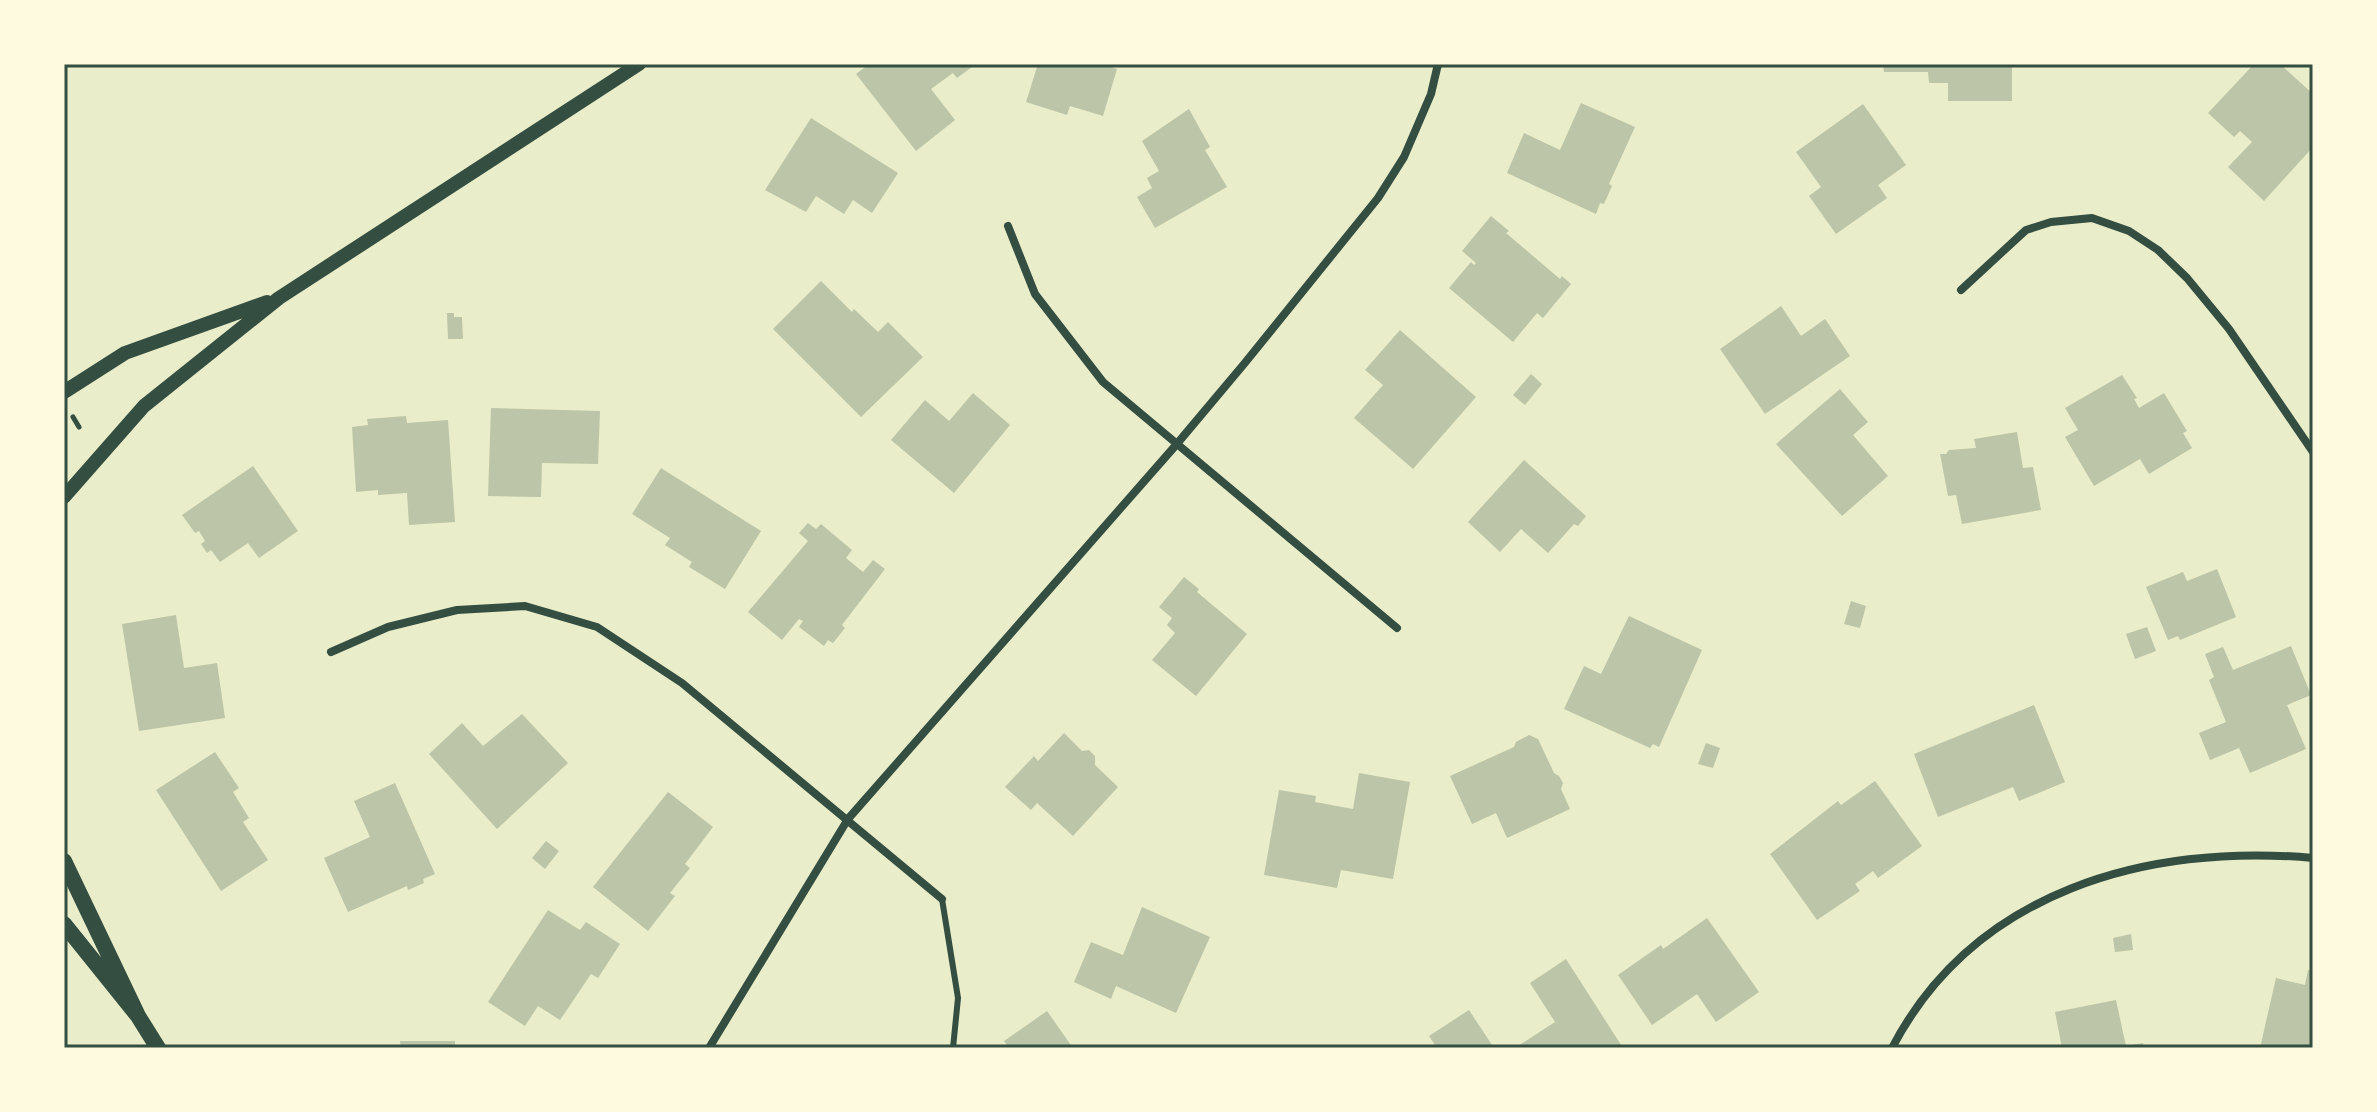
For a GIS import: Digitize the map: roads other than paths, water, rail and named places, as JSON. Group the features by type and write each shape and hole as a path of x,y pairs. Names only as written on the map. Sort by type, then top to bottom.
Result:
{"main road":[{"path":"64,861 138,1016 158,1048"},
{"path":"64,924 138,1016"}],"street":[{"path":"64,497 144,406 279,298 639,64"},
{"path":"709,1048 848,819 1176,445 1378,198 1404,157 1431,94 1438,64"},
{"path":"1961,290 2026,230 2051,222 2092,218 2129,231 2158,250 2187,278 2229,329 2313,452"},
{"path":"1008,226 1035,294 1103,382 1397,628"},
{"path":"64,392 125,353 279,298"},
{"path":"331,652 388,627 457,610 525,606 597,627 682,683 942,899"},
{"path":"1892,1048 1932,987 1965,953 2003,923 2046,898 2090,880 2178,861 2278,855 2313,858"}],"lane":[{"path":"942,899 958,998 953,1048"}]}
